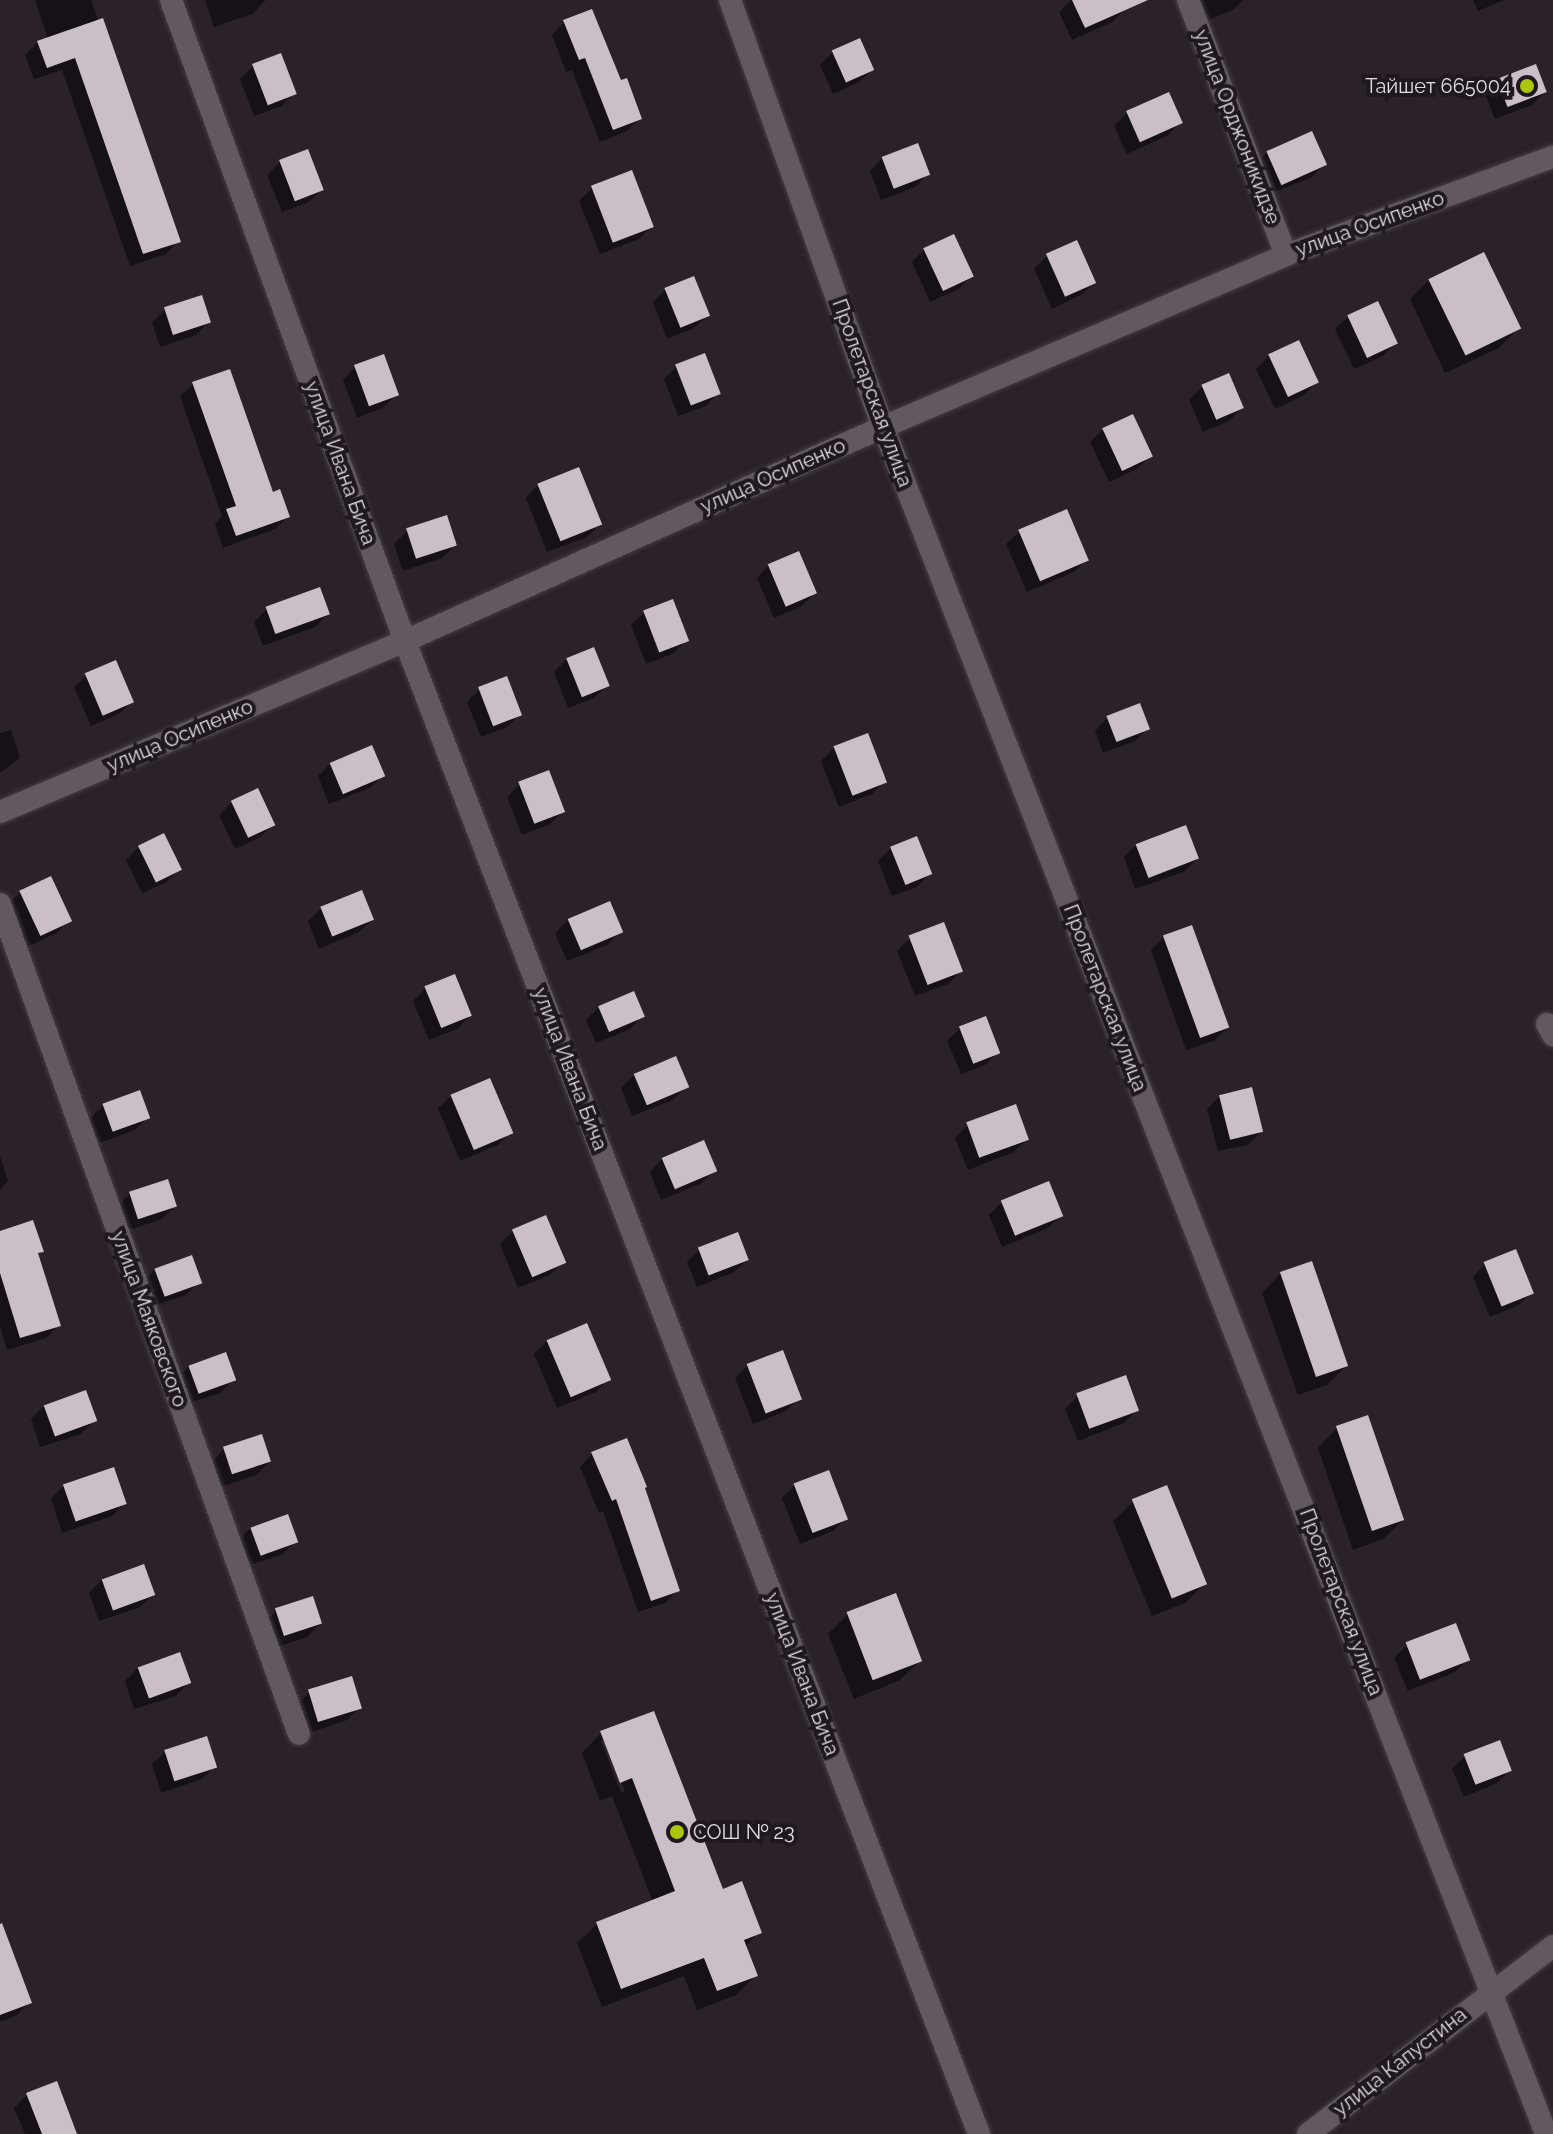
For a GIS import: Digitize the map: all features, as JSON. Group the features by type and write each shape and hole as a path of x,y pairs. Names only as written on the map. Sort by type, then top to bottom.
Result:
{"street":[{"name":"улица Ивана Бича","path":"171,0 405,641 979,2134"},
{"name":"Пролетарская улица","path":"730,0 883,427 1546,2134"},
{"name":"улица Орджоникидзе","path":"1188,0 1286,255"},
{"name":"улица Осипенко","path":"0,812 405,641 883,427 1286,255 1553,157"},
{"name":"улица Маяковского","path":"0,904 299,1734"},
{"name":"улица Капустина","path":"1308,2134 1553,1946"}],"building":[{"path":"1072,0 1148,0 1085,28"},
{"path":"592,9 621,80 627,78 642,119 613,130 585,58 579,60 563,20"},
{"path":"103,18 181,242 143,254 75,58 47,68 37,41"},
{"path":"860,38 874,70 846,83 832,51"},
{"path":"281,53 297,94 268,105 252,64"},
{"path":"1536,64 1547,92 1508,107 1497,79"},
{"path":"1169,92 1183,123 1140,142 1126,111"},
{"path":"1312,131 1327,165 1281,185 1266,151"},
{"path":"918,143 930,175 894,189 882,157"},
{"path":"308,149 324,190 295,201 279,160"},
{"path":"632,170 654,227 613,243 591,186"},
{"path":"954,234 974,277 943,291 923,248"},
{"path":"1077,240 1096,283 1065,297 1046,254"},
{"path":"1484,252 1521,328 1466,356 1428,279"},
{"path":"694,276 710,316 680,328 664,288"},
{"path":"202,295 211,323 173,335 164,307"},
{"path":"1378,301 1398,344 1367,358 1347,315"},
{"path":"1299,340 1319,383 1288,397 1268,354"},
{"path":"705,353 721,394 691,406 675,364"},
{"path":"384,354 399,395 369,406 354,365"},
{"path":"230,369 273,492 280,489 290,517 236,536 226,509 236,506 192,382"},
{"path":"1229,373 1244,408 1216,420 1201,385"},
{"path":"1133,414 1153,457 1122,471 1102,428"},
{"path":"579,467 602,524 561,541 537,484"},
{"path":"1067,509 1089,561 1040,581 1018,530"},
{"path":"447,515 457,545 416,559 406,528"},
{"path":"799,551 817,593 786,607 768,564"},
{"path":"320,587 330,614 275,634 265,607"},
{"path":"673,599 689,641 659,652 643,610"},
{"path":"594,647 610,686 582,697 566,658"},
{"path":"116,660 134,702 103,716 85,673"},
{"path":"507,676 522,715 493,726 478,687"},
{"path":"1140,703 1150,729 1116,742 1106,716"},
{"path":"868,733 887,782 852,796 833,746"},
{"path":"372,745 385,776 343,794 330,763"},
{"path":"549,770 565,812 534,824 518,782"},
{"path":"258,788 275,825 248,838 231,801"},
{"path":"1186,825 1199,859 1148,878 1136,844"},
{"path":"164,833 182,870 156,883 138,846"},
{"path":"917,836 932,874 905,885 890,847"},
{"path":"51,876 72,921 40,936 19,891"},
{"path":"362,890 374,920 332,937 320,907"},
{"path":"610,901 623,932 581,950 568,919"},
{"path":"944,922 963,971 928,985 909,936"},
{"path":"1192,925 1229,1027 1200,1038 1163,936"},
{"path":"455,974 472,1016 441,1028 424,986"},
{"path":"634,991 645,1017 609,1032 598,1006"},
{"path":"986,1016 1000,1053 973,1064 959,1026"},
{"path":"676,1056 689,1087 647,1105 634,1074"},
{"path":"490,1078 513,1133 474,1150 450,1095"},
{"path":"1252,1087 1263,1132 1230,1140 1219,1095"},
{"path":"140,1090 150,1118 113,1132 102,1104"},
{"path":"1016,1104 1029,1140 979,1158 966,1122"},
{"path":"704,1140 717,1171 675,1189 662,1158"},
{"path":"168,1179 177,1207 138,1219 129,1192"},
{"path":"1049,1181 1063,1216 1015,1236 1001,1200"},
{"path":"546,1215 566,1263 532,1277 512,1229"},
{"path":"33,1220 44,1252 38,1253 61,1326 20,1338 0,1273 0,1231"},
{"path":"738,1232 749,1260 709,1275 698,1247"},
{"path":"1516,1249 1534,1294 1502,1307 1484,1262"},
{"path":"192,1255 202,1283 165,1297 154,1269"},
{"path":"1312,1261 1348,1366 1316,1377 1280,1272"},
{"path":"587,1323 611,1380 571,1397 546,1340"},
{"path":"783,1350 802,1399 766,1413 747,1364"},
{"path":"226,1352 236,1380 199,1394 188,1366"},
{"path":"1126,1375 1139,1411 1089,1429 1076,1393"},
{"path":"86,1390 97,1421 55,1436 44,1405"},
{"path":"1368,1415 1404,1520 1372,1531 1336,1426"},
{"path":"262,1434 271,1462 232,1474 223,1447"},
{"path":"627,1438 647,1487 680,1591 651,1601 616,1499 612,1501 591,1452"},
{"path":"114,1467 127,1504 76,1521 63,1485"},
{"path":"829,1470 848,1519 813,1533 794,1484"},
{"path":"1167,1485 1207,1584 1172,1598 1132,1499"},
{"path":"288,1514 298,1542 261,1556 250,1528"},
{"path":"144,1564 155,1595 113,1610 102,1579"},
{"path":"896,1593 922,1661 873,1680 847,1612"},
{"path":"313,1596 322,1624 284,1636 275,1608"},
{"path":"1456,1623 1470,1660 1420,1680 1406,1642"},
{"path":"180,1652 191,1683 149,1698 138,1667"},
{"path":"352,1676 362,1709 318,1722 308,1689"},
{"name":"СОШ № 23","path":"654,1711 723,1889 742,1881 762,1933 744,1940 758,1976 717,1991 704,1958 621,1989 596,1922 675,1891 632,1778 620,1783 600,1731"},
{"path":"207,1736 217,1767 174,1781 164,1750"},
{"path":"1500,1740 1512,1771 1475,1785 1464,1754"},
{"path":"0,1924 32,2003 0,2015"},
{"path":"57,2081 77,2134 42,2134 26,2093"}],"place":[{"name":"Тайшет 665004","path":"1527,86"},
{"name":"СОШ № 23","path":"677,1832"}]}
